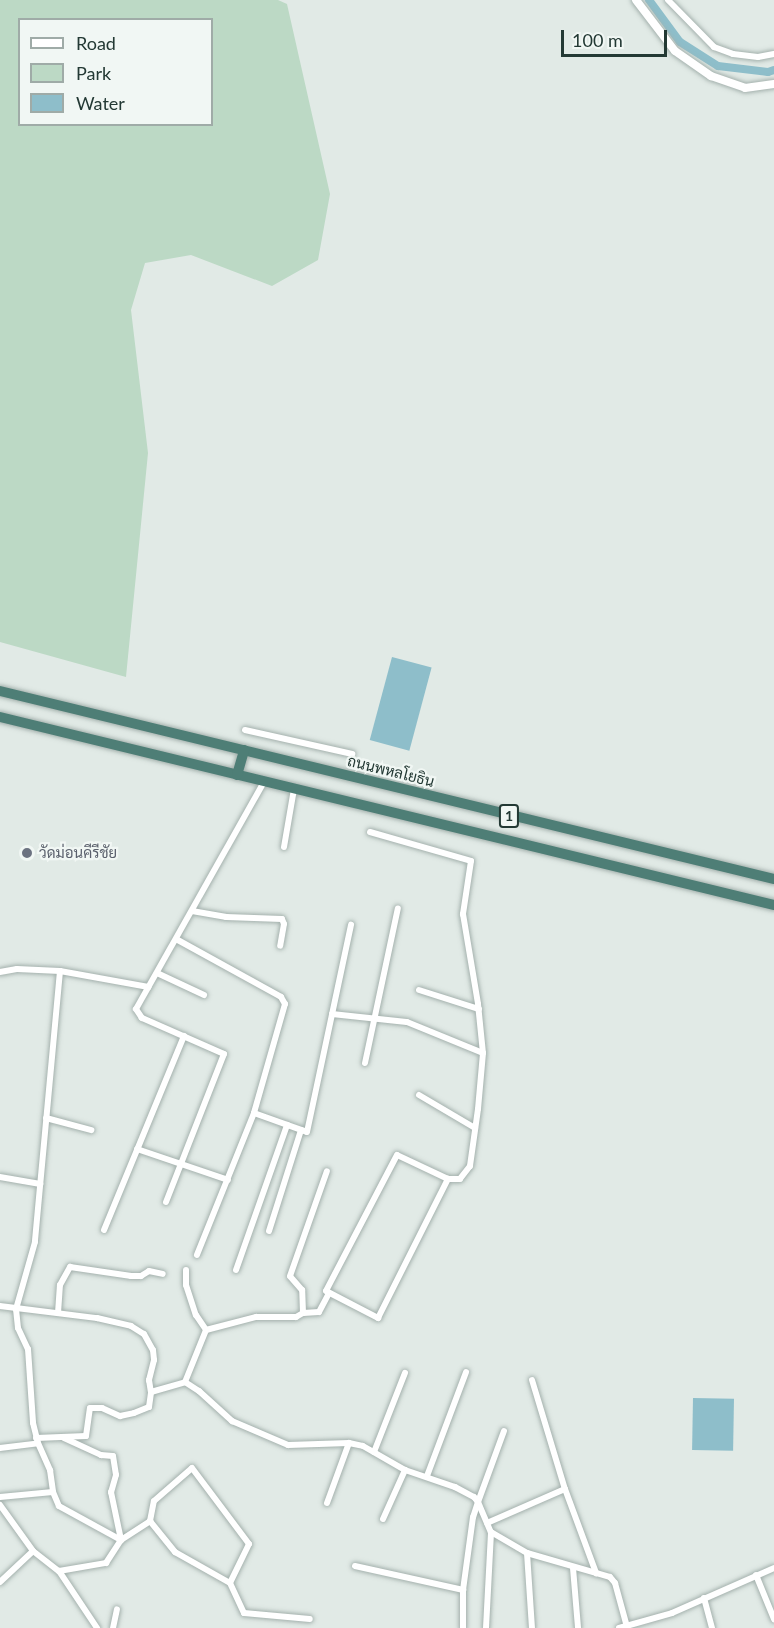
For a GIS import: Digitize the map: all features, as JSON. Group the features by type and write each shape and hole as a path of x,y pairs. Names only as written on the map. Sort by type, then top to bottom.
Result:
{"highway":[{"name":"ถนนพหลโยธิน","path":"0,691 774,879"},
{"name":"1","path":"0,717 774,905"},
{"path":"237,775 244,750"}],"street":[{"path":"636,0 675,51 711,76 745,88 774,84"},
{"path":"668,0 714,47 734,54 758,57 774,54"},
{"path":"245,730 352,754"},
{"path":"166,1202 224,1054 142,1018 136,1009 264,782"},
{"path":"284,847 294,789"},
{"path":"370,832 471,861 463,914 479,1009 483,1053 470,1166 460,1179 448,1179 397,1155 326,1291 378,1318 448,1179"},
{"path":"365,1064 398,908"},
{"path":"192,911 226,917 282,919 284,924 280,946"},
{"path":"254,1113 307,1132 351,925"},
{"path":"176,939 284,1001 285,1008 254,1113 197,1255"},
{"path":"0,972 17,969 60,971 149,987"},
{"path":"60,971 35,1242 16,1309 18,1328 28,1349 37,1441 50,1470 53,1492 59,1506 71,1515 122,1540"},
{"path":"157,974 204,995"},
{"path":"419,990 479,1009"},
{"path":"332,1014 407,1022 483,1053"},
{"path":"105,1230 183,1036"},
{"path":"419,1095 475,1128"},
{"path":"46,1118 91,1130"},
{"path":"236,1270 287,1125"},
{"path":"269,1231 301,1130"},
{"path":"137,1149 228,1180"},
{"path":"303,1313 302,1290 290,1276 327,1171"},
{"path":"0,1177 40,1184"},
{"path":"58,1313 60,1285 70,1267 131,1276 141,1276 149,1271 163,1274"},
{"path":"186,1270 186,1285 196,1315 206,1330"},
{"path":"206,1330 256,1317 296,1317 303,1313 319,1312 329,1293"},
{"path":"0,1306 97,1318 131,1326 144,1334 153,1350 154,1360 149,1380 151,1392 148,1407 120,1416 102,1408 90,1408 87,1436 62,1437 0,1448"},
{"path":"185,1382 206,1330"},
{"path":"427,1476 466,1372"},
{"path":"374,1452 405,1373"},
{"path":"532,1380 565,1490 596,1573"},
{"path":"151,1392 185,1382 199,1391 232,1421 288,1445 350,1443 374,1452 405,1470 465,1491 478,1502 491,1532 486,1628"},
{"path":"463,1628 463,1590 473,1517 504,1431"},
{"path":"62,1437 82,1448 114,1457 116,1475 111,1492 122,1540"},
{"path":"327,1503 350,1443"},
{"path":"59,1571 106,1563 122,1540 150,1521 154,1501 192,1468 249,1544 230,1583"},
{"path":"383,1519 405,1470"},
{"path":"487,1523 565,1490"},
{"path":"0,1497 53,1492"},
{"path":"0,1505 33,1551 59,1571 97,1628"},
{"path":"150,1521 175,1552 230,1583 244,1613 310,1619"},
{"path":"491,1532 527,1553 612,1579 627,1627"},
{"path":"0,1582 33,1551"},
{"path":"527,1553 532,1628"},
{"path":"355,1566 463,1590"},
{"path":"573,1568 578,1628"},
{"path":"619,1628 641,1626 774,1568"},
{"path":"756,1575 774,1619"},
{"path":"704,1598 712,1628"},
{"path":"113,1628 117,1609"}],"green space":[{"path":"0,0 278,0 287,4 330,194 318,260 272,286 191,255 145,263 131,310 148,453 126,677 0,642"}],"water":[{"path":"392,657 432,668 409,751 370,740"},
{"path":"693,1398 734,1399 733,1451 692,1450"}],"waterway":[{"path":"649,0 680,42 718,66 768,72 774,70"}],"place":[{"name":"วัดม่อนคีรีชัย","path":"27,853"}]}
